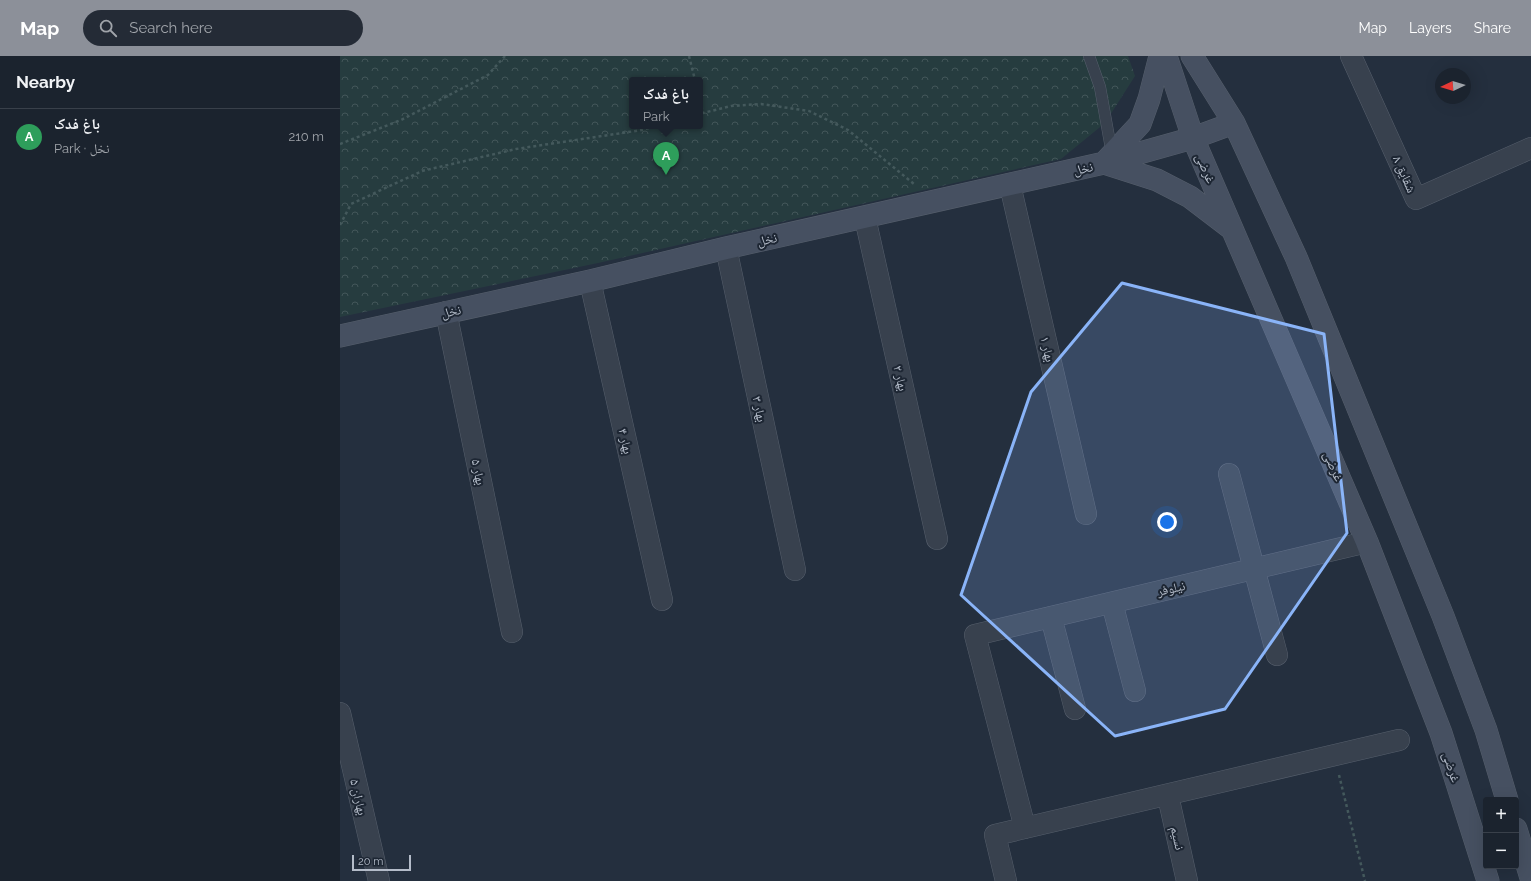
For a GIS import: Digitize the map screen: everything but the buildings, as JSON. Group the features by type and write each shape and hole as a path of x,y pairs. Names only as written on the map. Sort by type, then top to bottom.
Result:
{"main road":[{"path":"1160,56 1149,99 1140,124 1108,158 1190,197 1233,230"},
{"name":"غرضی","path":"1166,56 1193,138 1367,542 1441,733 1488,881"},
{"path":"1192,56 1234,123 1296,256 1444,616 1486,730 1506,797"},
{"name":"نخل","path":"340,336 590,281 726,248 865,218 1010,184 1108,158 1193,138 1234,123"},
{"path":"1517,833 1531,878"}],"street":[{"name":"شقایق ۸","path":"1351,56 1416,200 1531,148"},
{"name":"بهار ۱","path":"1010,184 1086,514"},
{"name":"بهار ۲","path":"865,218 937,539"},
{"name":"بهار ۳","path":"726,248 795,570"},
{"name":"بهار ۴","path":"590,281 662,600"},
{"name":"بهار ۵","path":"446,312 512,632"},
{"path":"1229,474 1255,568 1276,655"},
{"name":"نيلوفر","path":"1025,828 975,635 1367,542"},
{"path":"1112,602 1135,691"},
{"path":"1051,617 1075,709"},
{"name":"بهاران ۵","path":"341,719 379,881"},
{"path":"1006,881 995,835 1168,796 1399,740"},
{"name":"نسیم","path":"1168,796 1187,881"}],"lane":[{"path":"1089,56 1100,87 1108,158"}],"path":[{"path":"340,144 401,120 488,76 505,56"},
{"path":"689,56 694,77"},
{"path":"703,114 731,106 761,104 809,111 848,130 917,187"},
{"path":"340,225 351,204 422,171 516,149 646,129"},
{"path":"1334,756 1365,881"}],"highlighted area":[{"path":"1122,283 1324,334 1347,533 1225,709 1115,736 961,595 1031,392"}],"green space":[{"path":"340,56 1128,56 1135,76 1105,123 1061,159 598,263 340,317"}],"place":[{"name":"باغ فدک","path":"666,175"}]}
